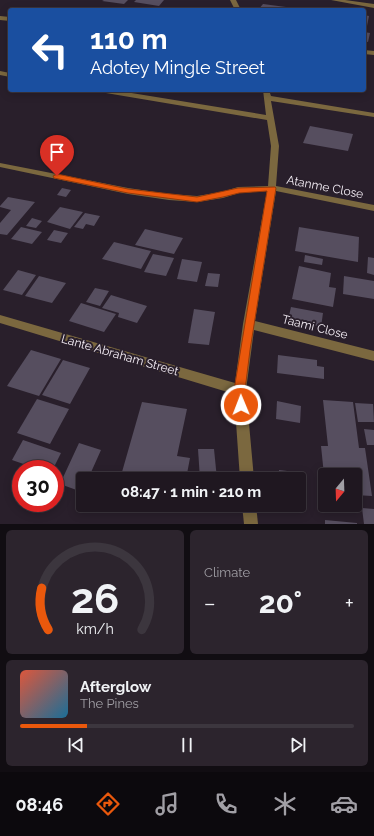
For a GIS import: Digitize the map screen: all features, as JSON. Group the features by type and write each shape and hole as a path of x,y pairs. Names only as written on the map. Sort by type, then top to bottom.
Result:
{"street":[{"path":"334,0 374,6"},
{"path":"112,92 271,118"},
{"path":"246,472 240,390 249,324 272,188 275,146 267,94 374,115"},
{"name":"Atanme Close","path":"0,165 128,191 169,197 197,200 223,195 238,190 272,188 374,208"},
{"name":"Lante Abraham Street","path":"0,319 240,390"},
{"name":"Taami Close","path":"249,324 374,356"},
{"path":"250,512 251,524"}],"building":[{"path":"128,0 124,4 102,1"},
{"path":"136,0 164,0 159,6 134,2"},
{"path":"263,4 286,7 285,8 260,8"},
{"path":"366,15 369,16 366,26"},
{"path":"366,32 370,33 368,42 366,42"},
{"path":"310,126 353,134 348,151 303,143"},
{"path":"62,188 71,190 66,197 57,195"},
{"path":"8,197 35,202 7,235 0,234 0,223 11,210 0,206"},
{"path":"60,207 83,212 70,229 47,222"},
{"path":"85,213 100,216 94,226 86,224 83,229 74,227"},
{"path":"32,218 42,221 36,228 26,226"},
{"path":"21,227 42,232 32,244 11,239"},
{"path":"299,227 359,237 358,262 295,251"},
{"path":"145,229 183,238 174,254 135,245"},
{"path":"54,230 68,233 61,243 47,240"},
{"path":"114,242 151,251 141,269 102,259"},
{"path":"153,254 174,258 166,276 144,272"},
{"path":"305,255 323,259 322,265 304,262"},
{"path":"368,257 374,258 374,275 367,273"},
{"path":"182,259 202,262 197,282 177,279"},
{"path":"299,266 331,273 329,287 336,288 333,307 292,299"},
{"path":"18,270 36,275 22,295 3,290"},
{"path":"208,273 220,274 218,287 205,286"},
{"path":"39,276 66,283 52,303 25,296"},
{"path":"344,276 374,281 374,299 343,294"},
{"path":"95,288 109,291 100,306 86,302"},
{"path":"111,295 147,306 137,323 118,317 119,313 102,308"},
{"path":"81,303 116,314 104,332 69,321"},
{"path":"291,307 323,313 321,327 288,320"},
{"path":"194,309 215,312 209,345 188,343"},
{"path":"31,350 61,359 39,396 7,386"},
{"path":"278,355 317,360 317,366 324,367 324,379 277,373"},
{"path":"63,360 90,368 70,404 42,395"},
{"path":"37,399 69,409 50,444 17,433"},
{"path":"323,400 353,402 359,448 365,448 372,496 362,495 362,468 323,468 321,446 328,446"},
{"path":"277,401 301,406 300,423 276,419"},
{"path":"142,402 187,409 177,456 190,458 187,472 122,472"},
{"path":"355,403 373,404 374,422 358,422"},
{"path":"364,429 374,430 374,445 367,445"},
{"path":"23,440 61,453 58,460 12,460"},
{"path":"79,443 101,450 91,472 76,472 76,490 64,485 64,475"},
{"path":"198,449 214,449 216,472 200,472"},
{"path":"279,470 296,472 279,472"},
{"path":"362,508 374,509 374,524 364,524"},
{"path":"325,520 357,523 357,524 325,524"}],"route":[{"path":"57,176 128,191 197,200 223,195 238,190 272,188 245,350 240,390 241,405"}]}
